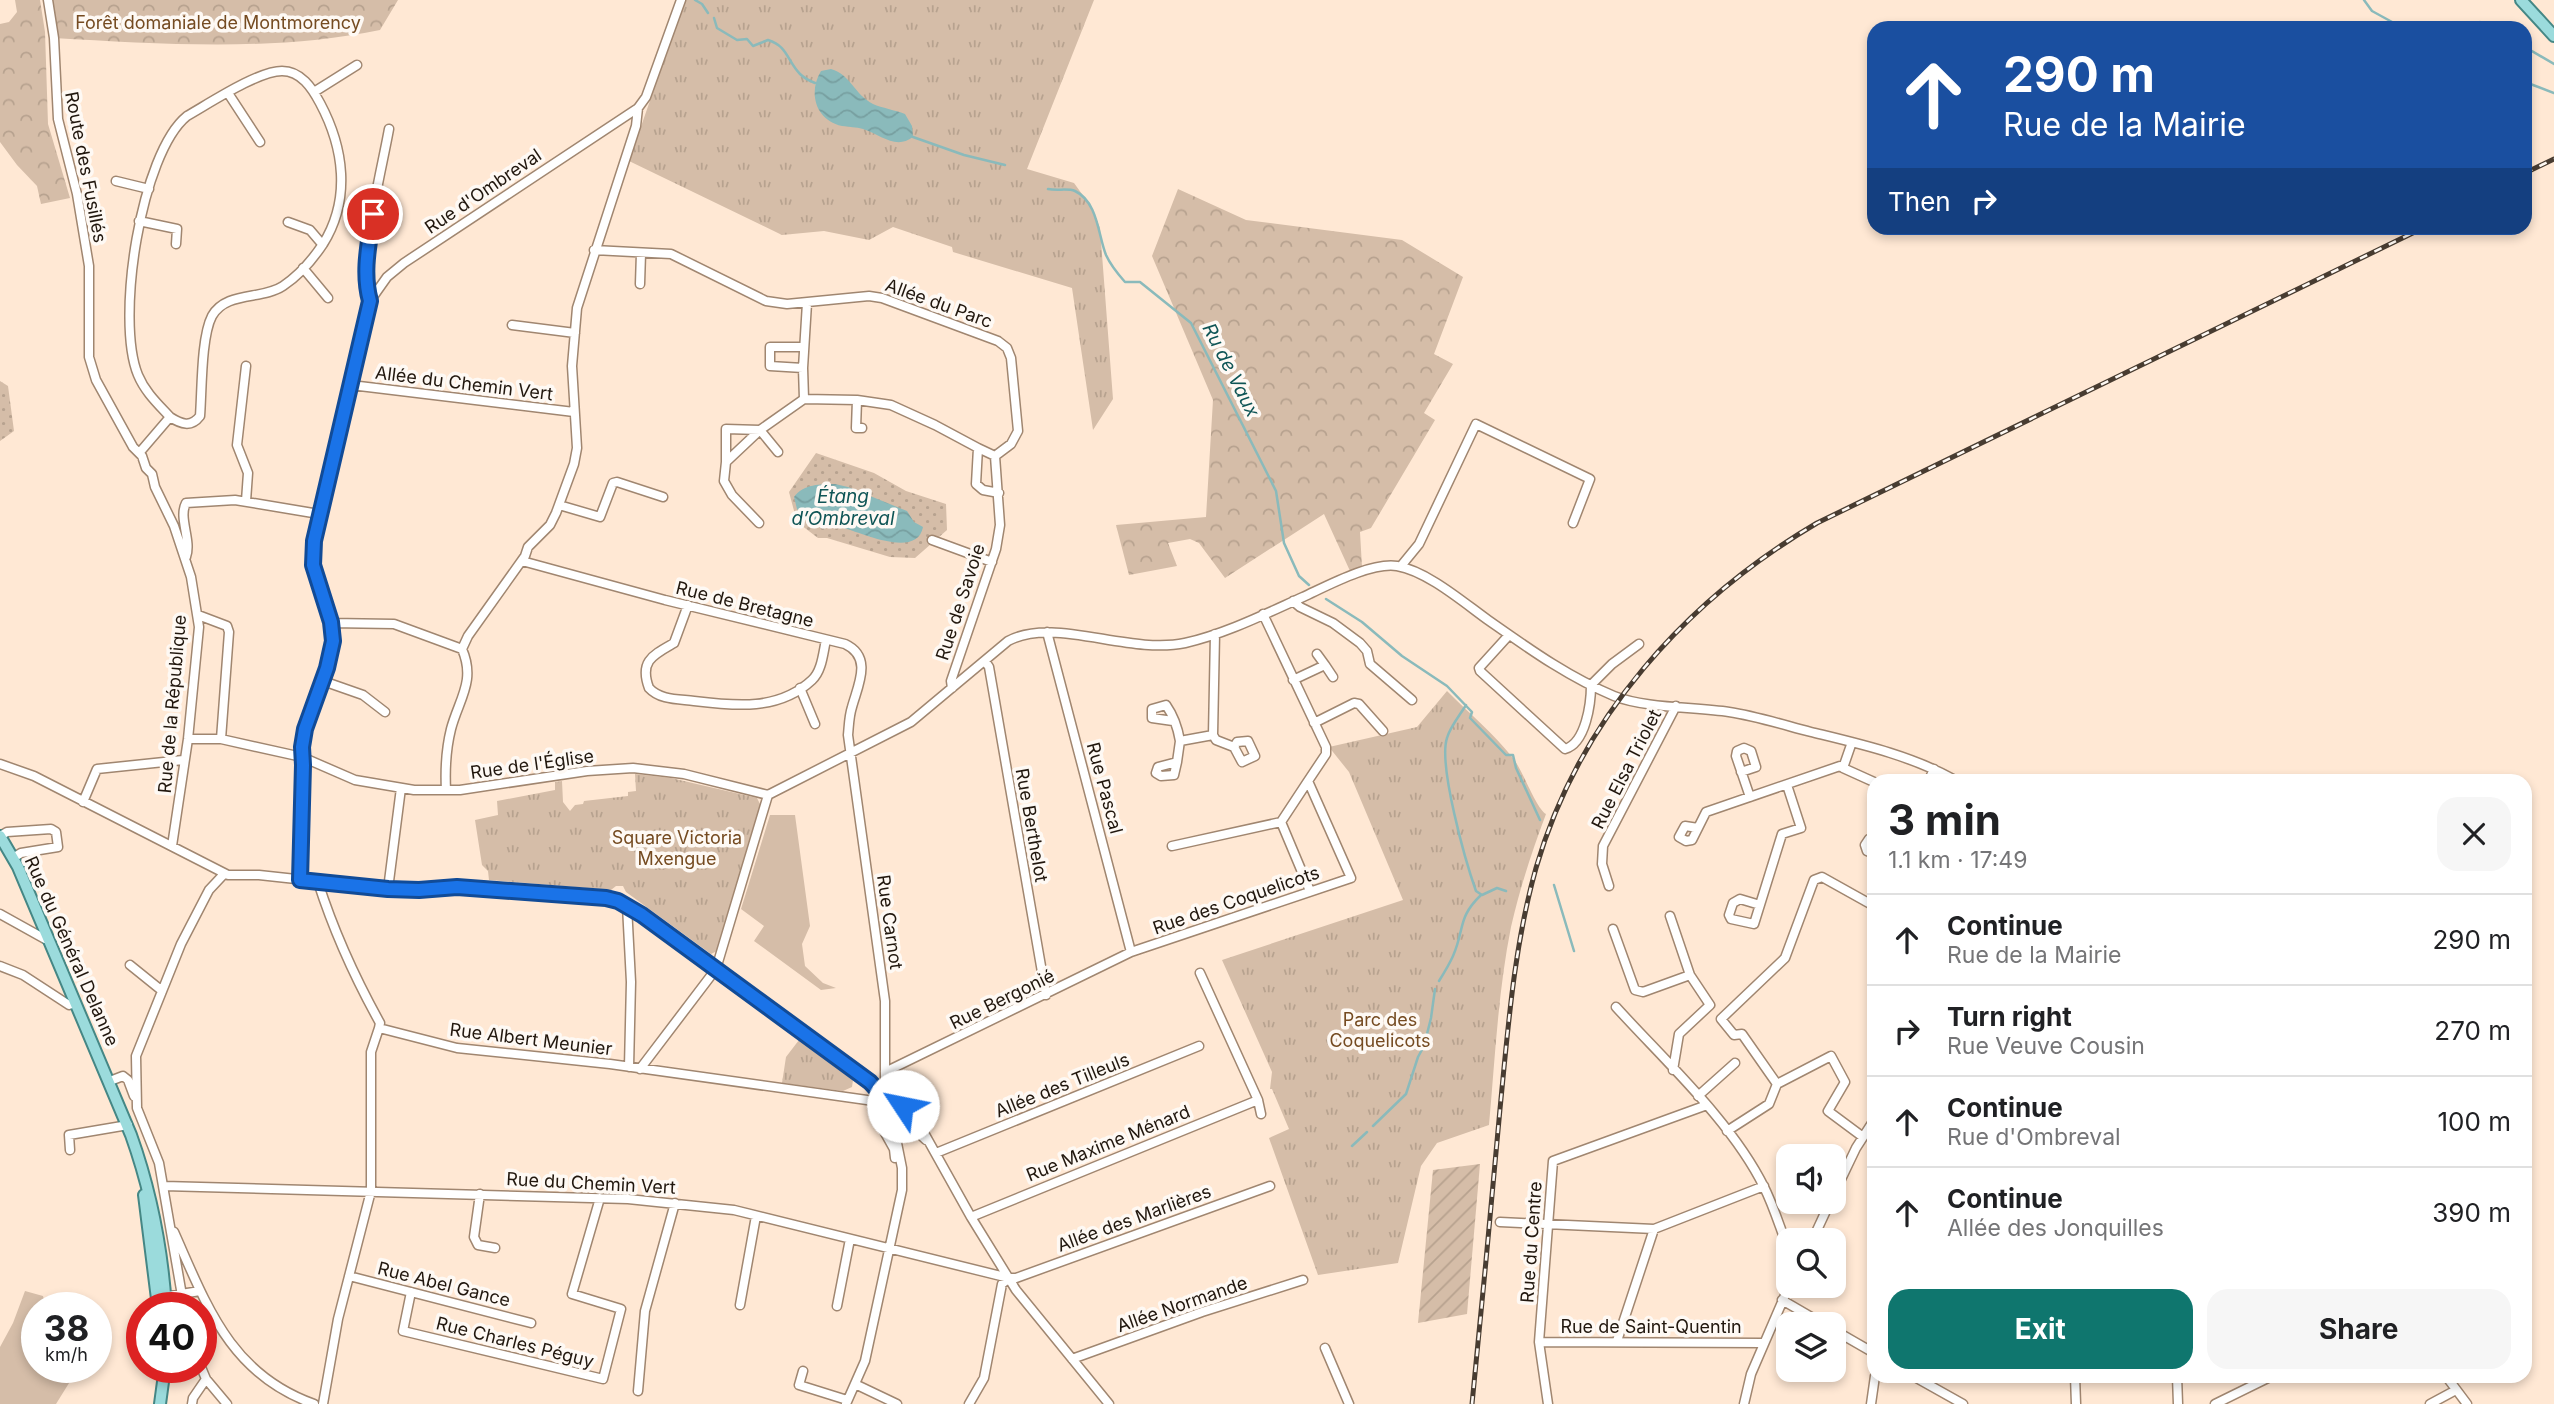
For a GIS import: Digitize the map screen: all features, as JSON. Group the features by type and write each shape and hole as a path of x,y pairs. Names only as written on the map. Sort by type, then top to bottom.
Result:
{"main road":[{"path":"2521,0 2554,36"},
{"name":"Rue du Général Delanne","path":"0,836 13,858 135,1144 160,1292"}],"street":[{"name":"Route des Fusillés","path":"48,0 54,38 58,120 77,194 89,266 88,339"},
{"path":"462,649 468,636 522,561 528,547 550,525 574,464 577,448 572,389 578,300 636,126 638,108 646,97 681,0"},
{"path":"314,92 357,65"},
{"path":"292,72 305,80 314,92 332,125 338,145 342,183 334,223 303,268 284,286 229,301 219,307 209,325 200,416 195,422 181,424 170,417 137,374 132,354 129,295 139,221 169,137 178,123 187,116 268,73 292,72"},
{"path":"228,93 260,142"},
{"name":"Rue d'Ombreval","path":"300,880 305,729 323,681 333,641 331,622 313,565 314,541 318,514 370,301 387,277 404,264 638,108"},
{"path":"370,301 366,289 366,264 389,129"},
{"path":"116,181 149,189"},
{"path":"139,221 177,229 176,244"},
{"path":"288,222 310,230 322,244"},
{"name":"Allée du Parc","path":"594,250 671,254 766,301 787,304 869,296 998,341 1007,348 1011,358 1018,430 1011,444 995,456"},
{"path":"640,284 641,253"},
{"path":"303,268 328,298"},
{"path":"804,400 807,303"},
{"path":"512,325 575,333"},
{"name":"Rue de la République","path":"88,339 89,357 96,380 133,447 140,452 146,468 154,478 155,487 174,526 186,558 198,615 188,739 172,846"},
{"path":"803,368 769,366 770,347 804,347"},
{"path":"246,366 237,444 248,473 246,501"},
{"name":"Allée du Chemin Vert","path":"351,385 574,412"},
{"path":"726,462 760,430 804,400 816,398 857,400 900,408 995,456 999,493 984,490 976,484 978,448"},
{"path":"857,400 856,428 862,428"},
{"path":"140,452 170,417"},
{"path":"1401,566 1419,544 1476,424 1590,479 1573,523"},
{"path":"759,523 732,495 724,481 726,429 760,430 778,452"},
{"path":"559,505 600,517 613,483 617,482 663,497"},
{"name":"Rue de Savoie","path":"952,688 951,681 992,562 1000,525 999,493"},
{"path":"186,558 189,543 184,505 191,502 246,501 318,514"},
{"path":"932,540 992,562"},
{"name":"Rue de Bretagne","path":"522,561 852,647 863,671 849,717 850,754"},
{"path":"640,1069 716,970 768,795 911,722 1019,636 1047,632 1147,646 1184,643 1215,634 1357,573 1391,565 1401,566 1452,594 1561,671 1630,701 1742,714 1905,757 1944,774"},
{"path":"1293,601 1333,623 1360,643 1367,651 1370,664 1412,700"},
{"path":"688,604 674,643 656,653 645,670 649,688 662,697 740,707 778,700 814,679 820,668 826,640"},
{"path":"1172,846 1281,822 1327,751 1263,614"},
{"path":"198,615 227,626 229,632 221,739"},
{"path":"331,622 394,624 462,649 466,657 468,680 446,750 446,790"},
{"name":"Rue Pascal","path":"1047,632 1132,952"},
{"path":"1215,634 1213,734 1216,740 1234,747"},
{"path":"1509,635 1483,661 1480,671 1565,749 1576,742 1587,719 1591,685 1612,664 1639,644"},
{"path":"1317,654 1333,677"},
{"name":"Rue Berthelot","path":"985,661 989,667 1046,995"},
{"path":"1293,680 1325,665"},
{"path":"323,681 363,695 385,712"},
{"path":"800,688 815,724"},
{"path":"1314,723 1354,703 1359,704 1383,731"},
{"name":"Rue Elsa Triolet","path":"1609,886 1602,864 1604,846 1676,706"},
{"path":"1173,721 1180,741 1177,762"},
{"path":"1180,741 1213,734"},
{"name":"Rue de l'Église","path":"188,739 221,739 302,757 355,780 401,788 479,788 587,771 633,768 684,775 768,795"},
{"path":"1843,768 1853,742"},
{"name":"Rue Carnot","path":"850,754 884,993 886,1093"},
{"path":"83,802 97,769 183,760"},
{"path":"0,764 34,776 232,876 259,875 388,889 457,887 528,891 606,898 627,906 870,1082 902,1101 920,1124 971,1217 1009,1278 1109,1404"},
{"path":"1698,828 1685,826 1679,837 1686,841 1692,840 1698,828 1706,812 1840,766 1867,779"},
{"path":"1932,774 1934,769"},
{"path":"1741,772 1750,797"},
{"name":"Rue des Coquelicots","path":"1132,952 1351,878 1308,781"},
{"path":"1760,905 1782,834 1801,828 1787,785"},
{"path":"388,889 401,788"},
{"path":"1281,822 1310,891"},
{"path":"0,836 7,832 51,829 56,832 58,847 21,853 13,858"},
{"path":"137,1108 136,1056 160,990 209,890 224,874"},
{"path":"1777,1084 1742,1034 1734,1035 1721,1019 1784,958 1814,880 1822,877 1867,902"},
{"path":"318,882 355,979 380,1023 371,1052 371,1191 338,1319 323,1404"},
{"path":"627,906 631,982 629,1067"},
{"path":"0,914 45,939 48,938"},
{"path":"1670,916 1690,975 1710,1005 1679,1034 1673,1070"},
{"path":"1613,929 1635,990 1643,992 1690,975"},
{"name":"Rue Bergonié","path":"885,1072 1132,952"},
{"path":"130,965 160,990"},
{"path":"0,966 23,975 69,1005 76,1003"},
{"path":"1200,973 1258,1100 1261,1114"},
{"path":"1616,1007 1707,1105 1727,1131 1763,1186 1780,1228"},
{"name":"Rue Albert Meunier","path":"379,1028 457,1048 629,1067 873,1101"},
{"name":"Allée des Tilleuls","path":"934,1150 1199,1046"},
{"path":"1727,1131 1769,1104 1777,1084 1831,1056 1845,1082 1828,1111 1863,1137"},
{"path":"1698,1096 1735,1063"},
{"path":"110,1081 123,1076 128,1080 159,1163 180,1292"},
{"path":"886,1093 873,1101 873,1115 894,1149 900,1199"},
{"name":"Rue Maxime Ménard","path":"971,1217 1258,1100"},
{"path":"803,1371 799,1385 847,1402 864,1361 900,1199 902,1168 895,1123 903,1111 902,1101"},
{"name":"Rue du Centre","path":"1548,1404 1539,1342 1553,1161 1707,1105"},
{"path":"879,1122 895,1123 917,1130 934,1150"},
{"path":"70,1150 69,1135 128,1125"},
{"path":"1846,1170 1867,1131"},
{"name":"Rue du Chemin Vert","path":"164,1186 480,1194 675,1203 726,1209 1009,1278"},
{"name":"Allée des Marlières","path":"1009,1278 1016,1278 1270,1186"},
{"path":"1500,1222 1654,1230 1763,1186"},
{"path":"480,1194 474,1237 478,1245 495,1248"},
{"name":"Rue Charles Péguy","path":"411,1292 403,1331 603,1380 621,1309 572,1294 600,1198"},
{"path":"638,1391 645,1311 675,1203"},
{"path":"740,1305 756,1216"},
{"path":"169,1220 210,1313 230,1342 263,1376 314,1404"},
{"path":"1617,1341 1654,1230"},
{"path":"837,1306 850,1239"},
{"name":"Rue Abel Gance","path":"349,1276 531,1323"},
{"path":"973,1402 984,1378 1002,1284 1009,1278"},
{"name":"Allée Normande","path":"1072,1359 1202,1312 1303,1280"},
{"path":"193,1292 200,1291"},
{"path":"1744,1404 1751,1374 1782,1300 1803,1312"},
{"path":"1846,1337 1867,1349"},
{"name":"Rue de Saint-Quentin","path":"1539,1342 1763,1343"},
{"path":"1325,1348 1349,1404"},
{"path":"192,1404 203,1383"},
{"path":"210,1383 227,1404"},
{"path":"1871,1404 1874,1383"},
{"path":"1926,1383 1963,1404"},
{"path":"2075,1383 2076,1404"},
{"path":"2177,1383 2178,1404"},
{"path":"2215,1404 2258,1383"},
{"path":"2451,1383 2467,1404"},
{"path":"855,1384 897,1404"},
{"path":"2430,1404 2456,1390"}],"green space":[{"path":"15,0 40,0 45,32 48,124 70,198 41,204 37,186 0,142 0,24 9,22 17,12"},
{"name":"Forêt domaniale de Montmorency","path":"48,0 398,0 380,30 299,41 217,44 54,38"},
{"path":"685,0 1094,0 1027,169 1074,183 1092,208 1100,228 1113,399 1093,430 1072,288 953,252 952,247 893,227 869,240 824,231 782,235 629,161"},
{"path":"1178,189 1246,220 1402,240 1463,277 1434,354 1453,364 1424,413 1435,420 1371,528 1360,532 1362,567 1350,571 1324,514 1225,578 1199,543 1190,539 1168,543 1177,566 1129,575 1116,525 1206,517 1213,400 1152,256"},
{"path":"0,381 8,386 14,431 0,441"},
{"path":"816,453 874,473 906,491 946,504 947,530 915,558 890,557 827,538 818,538 797,522 789,492"},
{"name":"Parc des Coquelicots","path":"1447,691 1513,758 1538,805 1546,814 1511,927 1500,1001 1489,1125 1437,1143 1421,1166 1398,1263 1318,1275 1269,1138 1289,1129 1270,1089 1272,1072 1222,960 1403,900 1349,772 1329,747 1417,727"},
{"name":"Square Victoria Mxengue","path":"635,774 671,778 757,798 761,806 717,951 711,954 626,892 623,886 616,886 611,890 489,880 488,871 482,865 475,820 498,815 497,801 555,790 555,782 562,781 563,802 570,811 584,801 628,796 628,792 636,791"},
{"path":"770,815 795,815 810,926 802,944 805,966 823,983 836,988 821,990 754,941 764,926 741,909"},
{"path":"799,1040 851,1078 852,1087 843,1091 782,1083 786,1057"},
{"path":"1480,1164 1467,1314 1418,1323 1433,1170"},
{"path":"21,1302 21,1383 69,1383 56,1404 0,1404 0,1347"}],"water":[{"path":"831,69 843,76 873,104 905,114 912,126 913,137 907,141 894,142 863,129 833,123 826,118 817,104 815,88 821,71"},
{"name":"Étang d’Ombreval","path":"835,484 907,511 914,522 923,527 919,536 900,543 888,541 807,518 797,509 794,497 802,489"}],"waterway":[{"name":"Ru de Vaux","path":"695,0 702,4 708,13"},
{"path":"2364,0 2372,11 2390,21"},
{"name":"Ru de Vaux","path":"714,18 717,28 737,40 747,39 753,46 768,40 780,46 800,74 815,83"},
{"path":"2532,51 2554,64"},
{"path":"2532,85 2554,93"},
{"name":"Ru de Vaux","path":"913,137 964,155 1005,165"},
{"name":"Ru de Vaux","path":"1048,189 1072,190 1083,196 1093,211 1106,255 1119,276 1125,282 1140,282 1191,323 1276,491 1284,543 1299,576 1309,585"},
{"name":"Ru de Vaux","path":"1326,599 1362,622 1402,656 1447,686 1472,712 1470,718 1506,755 1513,755 1516,768 1540,820"},
{"path":"1466,705 1448,734 1445,751 1454,814 1476,891 1482,895 1497,888 1506,891"},
{"name":"Ru de Vaux","path":"1554,885 1574,951"},
{"path":"1439,981 1457,947 1468,910 1481,895"},
{"path":"1373,1126 1406,1094 1424,1046 1435,989"},
{"path":"1352,1146 1367,1132"}],"railway":[{"path":"2532,170 2554,159"},
{"path":"1472,1404 1509,1018 1528,897 1555,814 1580,762 1609,714 1644,668 1682,627 1724,588 1817,523 2409,235"}],"route":[{"path":"373,214 366,264 366,289 370,301 318,514 314,541 313,565 331,622 333,641 327,668 305,729 301,751 303,765 300,880 395,889 457,887 528,891 618,901 642,915 870,1082 881,1094 894,1094 902,1101 903,1106"}]}
